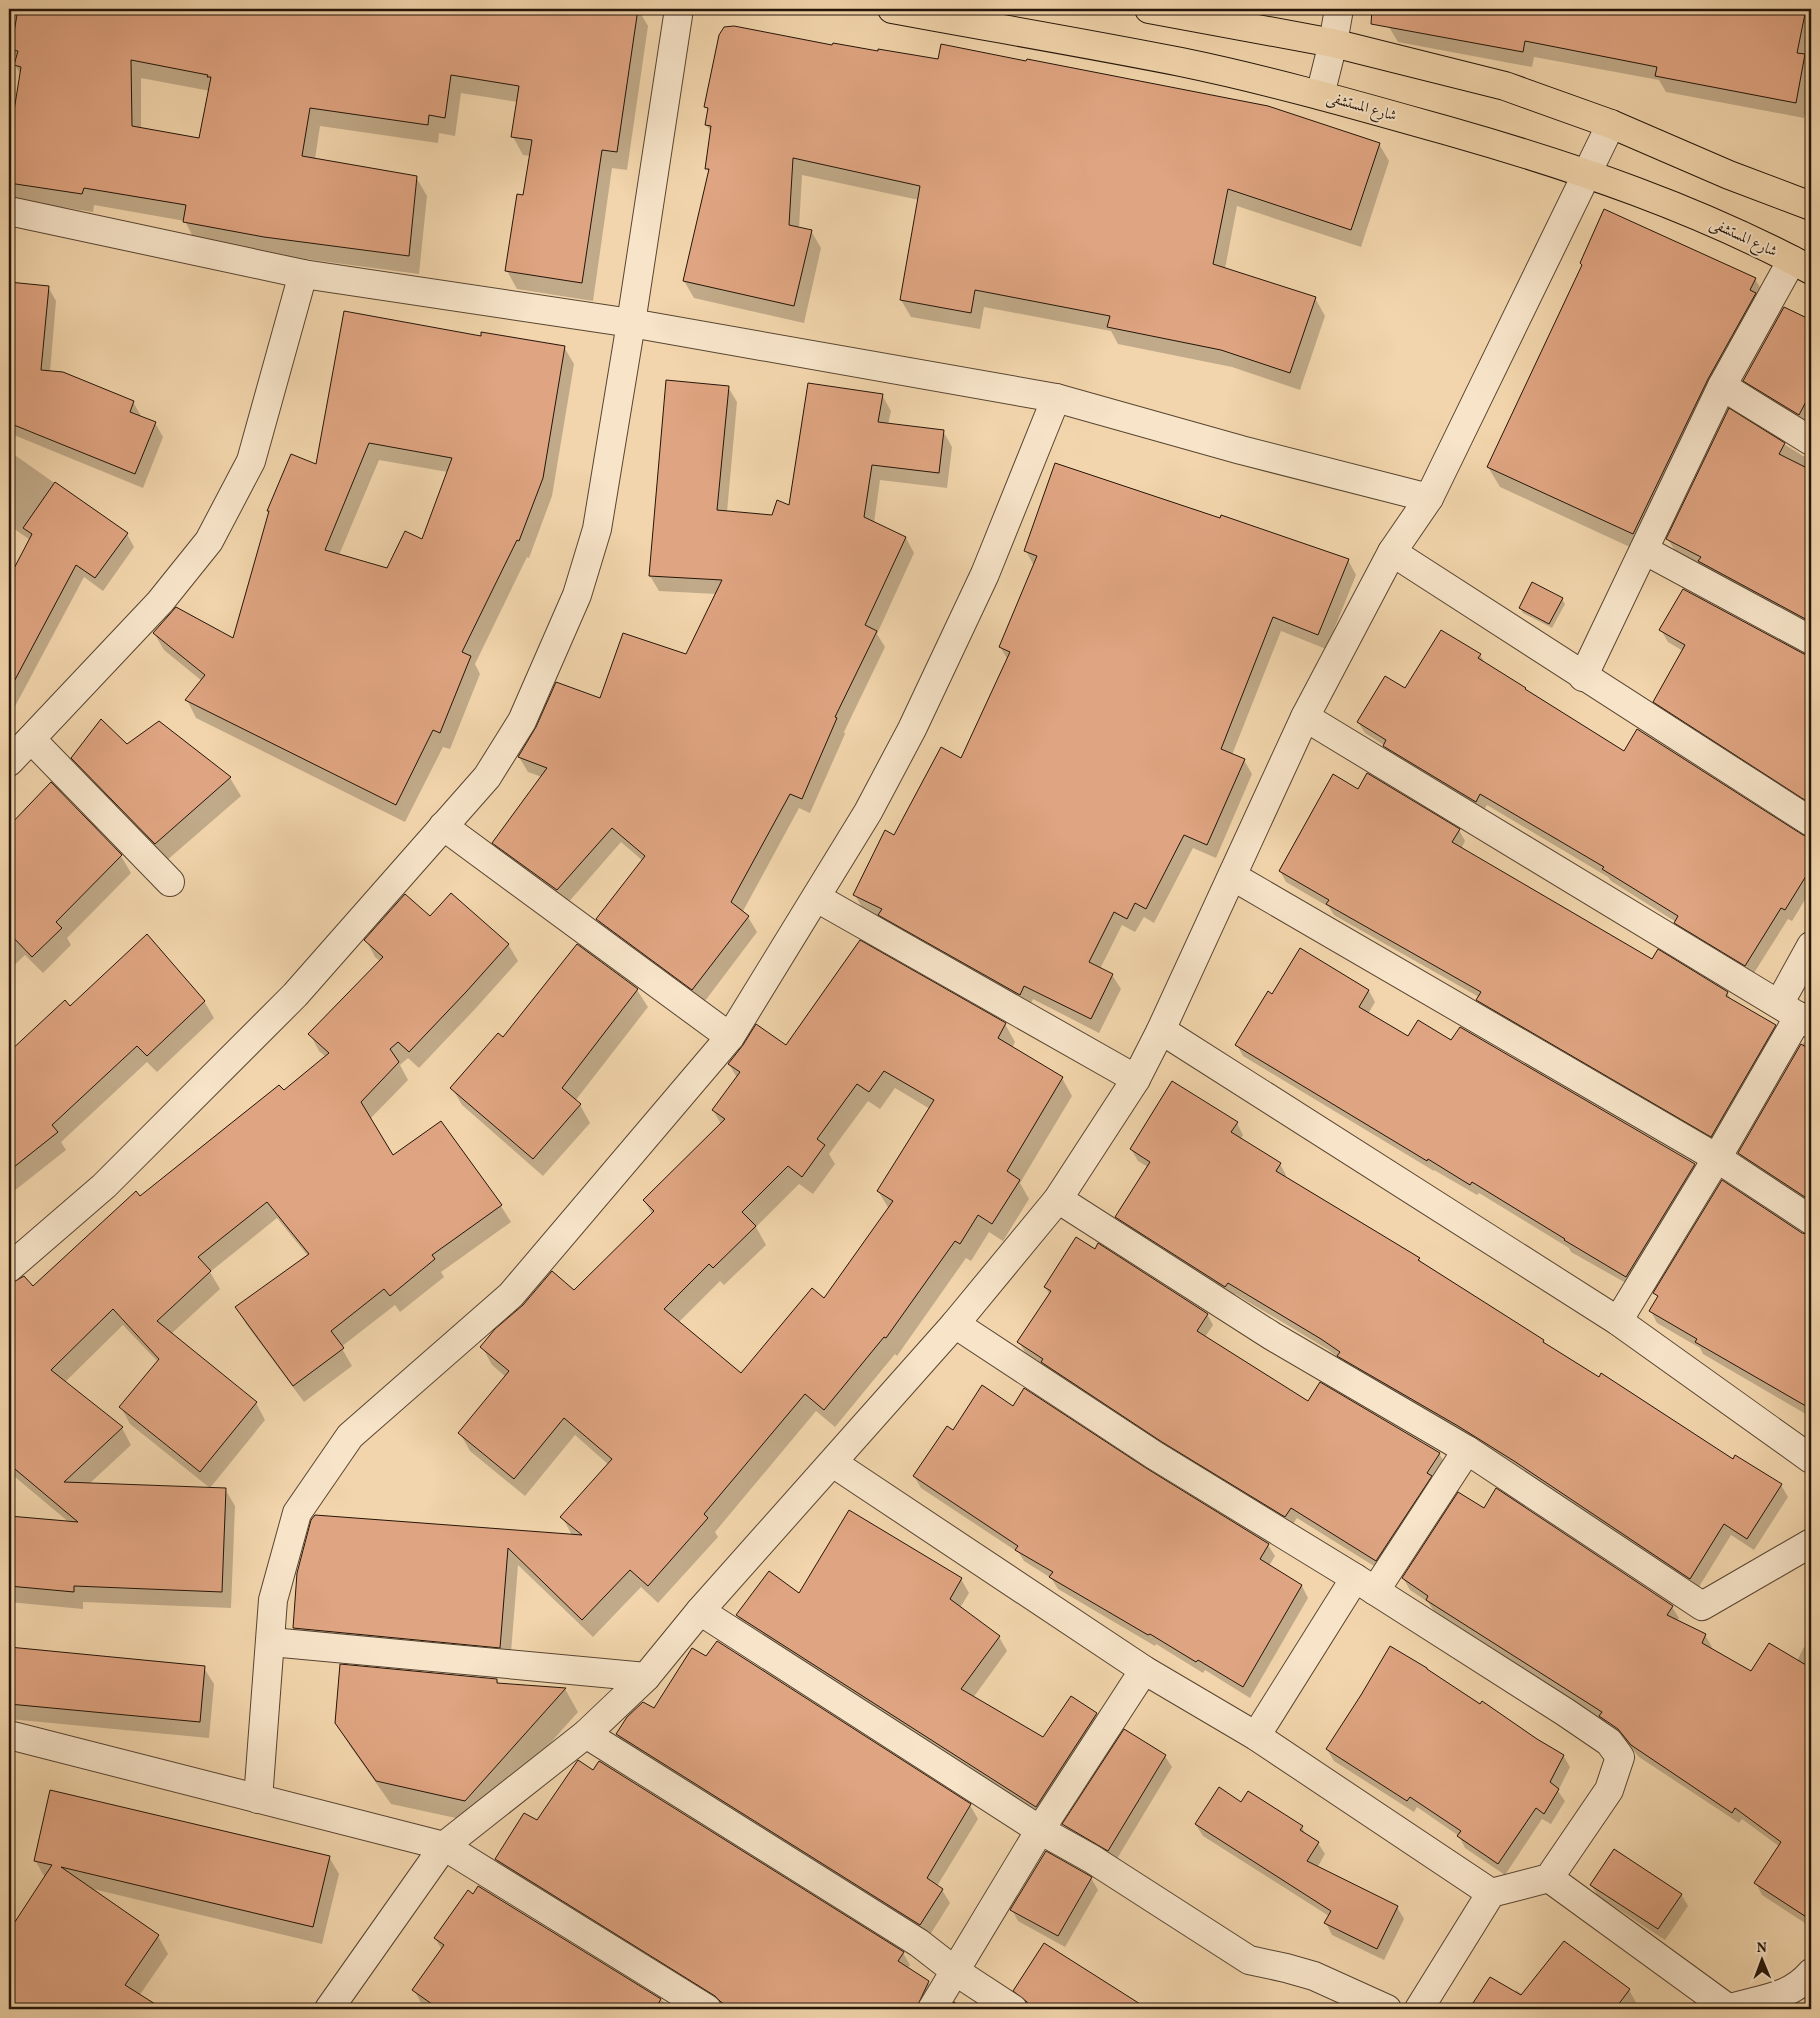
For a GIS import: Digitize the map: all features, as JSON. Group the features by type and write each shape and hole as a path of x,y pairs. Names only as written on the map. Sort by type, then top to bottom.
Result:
{"main road":[{"name":"شارع المستشفى","path":"892,9 1183,63 1320,94 1487,142 1588,174 1710,221 1802,265"},
{"path":"1149,9 1333,43 1505,86 1611,124 1729,175 1811,206"}],"street":[{"path":"9,1268 104,1186 295,995 487,777 522,721 577,595 597,529 679,9"},
{"path":"1320,94 1333,43 1339,9"},
{"path":"333,2008 444,1846 586,1734 646,1676 700,1611 955,1324 1058,1199 1136,1079 1161,1030 1305,717 1392,552 1429,498 1611,124"},
{"path":"9,211 303,274 631,323 1056,398 1241,450 1429,498"},
{"path":"1583,677 1722,386 1802,265"},
{"path":"9,762 160,602 209,541 251,461 303,274"},
{"path":"1722,386 1811,441"},
{"path":"258,1799 273,1600 298,1513 350,1436 511,1295 730,1038 868,812 912,729 985,574 1056,398"},
{"path":"1644,550 1811,640"},
{"path":"1392,552 1583,677 1811,822"},
{"path":"1305,717 1796,1015"},
{"path":"31,739 170,882"},
{"path":"443,826 730,1038"},
{"path":"1232,876 1717,1158 1811,1220"},
{"path":"817,898 1136,1079"},
{"path":"1618,1321 1717,1158 1796,1015 1811,946"},
{"path":"1161,1030 1618,1321 1811,1459"},
{"path":"1058,1199 1272,1336 1467,1450 1702,1606 1811,1543"},
{"path":"955,1324 1154,1454 1365,1585 1609,1742 1620,1757 1609,1790 1548,1878 1491,1893 1418,2009"},
{"path":"1256,1736 1365,1585 1467,1450"},
{"path":"833,1462 1144,1670 1256,1736 1491,1893"},
{"path":"700,1611 1040,1830 1092,1859 1249,1960 1314,1976 1387,2009"},
{"path":"271,1642 646,1676"},
{"path":"932,2009 1040,1830 1144,1670"},
{"path":"586,1734 919,1943 955,1971 1014,2009"},
{"path":"9,1735 444,1846 707,2009"},
{"path":"1548,1878 1728,2009 1764,2001 1786,1992 1803,1982 1811,1973"}],"building":[{"path":"18,9 638,9 617,152 602,150 582,283 505,271 517,194 523,195 532,140 511,137 519,86 451,75 445,118 429,115 428,125 310,108 302,156 417,176 409,256 264,237 183,222 186,205 84,188 82,194 9,183 9,142 21,67 14,65 18,51 11,50","holes":["131,60 208,75 207,77 211,77 199,138 132,126"]},
{"path":"1372,9 1806,9 1797,53 1805,54 1796,103 1655,76 1657,67 1525,41 1523,52 1371,24"},
{"path":"734,26 832,45 833,43 938,59 941,44 1026,61 1027,59 1268,106 1380,143 1351,230 1228,189 1213,264 1316,297 1290,373 1221,350 1107,327 1110,316 975,290 971,313 900,300 920,186 793,158 789,225 812,230 794,306 683,281 709,169 705,169 711,126 705,125 708,108 704,107 719,35 724,27"},
{"path":"1604,209 1756,278 1750,290 1756,293 1708,379 1633,534 1487,467 1582,265 1580,263"},
{"path":"9,282 49,286 41,370 63,372 134,401 130,412 156,422 135,474 9,423"},
{"path":"1784,307 1811,320 1811,392 1799,415 1743,381"},
{"path":"344,311 481,336 481,332 565,346 543,478 519,541 517,540 462,652 471,656 440,733 433,730 396,805 185,700 205,675 153,633 176,607 233,638 269,511 267,511 291,454 316,464","holes":["369,443 452,458 422,539 405,531 387,568 325,550"]},
{"path":"666,380 729,386 717,510 772,515 777,500 789,505 808,383 883,394 878,422 944,430 939,473 872,465 864,517 906,537 865,625 877,631 835,717 837,718 802,799 790,794 731,902 749,916 692,990 596,919 645,856 612,828 557,890 492,843 547,768 518,757 536,727 556,682 600,698 623,633 686,654 722,580 649,576"},
{"path":"1729,408 1785,443 1779,454 1811,470 1811,622 1698,561 1701,557 1666,539"},
{"path":"1055,463 1220,518 1221,515 1349,559 1318,635 1273,617 1221,749 1245,759 1207,845 1184,835 1146,909 1135,903 1127,919 1114,912 1089,962 1113,974 1091,1019 1024,986 1020,995 878,915 882,909 853,895 885,830 894,835 941,747 961,758 1010,652 999,647 1037,556 1024,551"},
{"path":"55,482 128,533 95,578 76,565 9,691 9,578 32,534 23,528"},
{"path":"1532,582 1563,598 1549,624 1519,608"},
{"path":"1683,589 1811,656 1811,804 1653,702 1685,645 1659,630"},
{"path":"1441,630 1481,654 1478,658 1624,751 1637,729 1803,835 1811,837 1811,868 1785,910 1781,908 1745,966 1674,923 1678,916 1602,869 1604,867 1480,794 1476,802 1383,746 1386,740 1357,722 1385,676 1405,688"},
{"path":"101,719 127,744 159,721 231,777 155,844 71,758"},
{"path":"1367,773 1460,829 1452,842 1652,959 1658,949 1728,992 1726,996 1776,1025 1711,1137 1476,1000 1481,992 1326,904 1329,900 1279,871 1333,774 1358,789"},
{"path":"51,782 122,855 56,922 62,928 32,957 9,933 9,826"},
{"path":"451,893 509,944 409,1052 398,1042 390,1049 399,1062 361,1102 393,1155 441,1121 502,1205 432,1255 435,1259 390,1296 384,1289 331,1331 344,1348 293,1386 235,1307 309,1254 267,1202 198,1257 211,1271 157,1321 257,1402 200,1472 119,1407 159,1359 113,1309 51,1370 123,1427 64,1482 226,1488 222,1592 74,1586 74,1592 9,1586 9,1516 78,1522 9,1464 9,1283 24,1276 33,1286 136,1191 140,1196 279,1085 284,1090 329,1053 308,1034 383,957 364,940 405,894 430,916"},
{"path":"147,934 205,1001 147,1056 137,1046 52,1125 58,1132 9,1171 9,1052 65,1000 70,1006"},
{"path":"860,940 1006,1023 998,1038 1063,1077 1007,1171 1020,1180 992,1224 978,1215 960,1244 955,1241 886,1338 884,1337 824,1410 805,1394 704,1514 708,1518 648,1586 630,1570 582,1620 508,1548 500,1648 293,1628 297,1573 311,1520 315,1515 582,1535 560,1517 612,1459 564,1418 514,1479 458,1433 509,1371 480,1347 495,1329 523,1305 552,1271 574,1290 654,1211 643,1200 725,1119 712,1110 740,1072 728,1064 756,1024 786,1045","holes":["884,1071 934,1100 877,1191 893,1201 824,1298 812,1288 741,1373 664,1309 709,1264 713,1268 756,1226 742,1212 788,1166 802,1177 825,1145 817,1139 857,1084 869,1092"]},
{"path":"577,944 638,989 562,1088 581,1104 533,1159 450,1088 498,1033 503,1037"},
{"path":"1300,948 1369,990 1359,1007 1408,1036 1418,1020 1451,1040 1460,1027 1695,1164 1626,1277 1472,1182 1470,1185 1428,1159 1427,1161 1235,1045 1268,991 1272,994"},
{"path":"1801,1044 1811,1050 1811,1201 1738,1153"},
{"path":"1172,1081 1238,1122 1231,1132 1281,1163 1276,1171 1420,1258 1418,1260 1599,1377 1601,1373 1733,1459 1735,1455 1782,1484 1747,1539 1724,1524 1690,1579 1514,1461 1458,1426 1337,1356 1340,1352 1321,1339 1228,1283 1225,1287 1115,1217 1150,1162 1130,1149"},
{"path":"1722,1180 1802,1233 1811,1235 1811,1409 1695,1342 1697,1339 1649,1311 1658,1296 1653,1293"},
{"path":"1076,1237 1095,1249 1098,1243 1208,1314 1197,1331 1308,1401 1320,1382 1440,1453 1427,1473 1432,1476 1376,1561 1291,1508 1285,1517 1162,1442 1041,1362 1043,1359 1017,1342 1051,1291 1044,1287"},
{"path":"982,1385 1013,1406 1024,1388 1146,1468 1269,1544 1260,1559 1302,1585 1243,1687 1198,1660 1196,1662 1150,1634 1148,1635 1049,1577 1053,1572 1015,1550 1018,1546 913,1476 947,1426 953,1430"},
{"path":"1496,1488 1673,1606 1667,1615 1706,1634 1702,1643 1751,1671 1769,1643 1811,1668 1811,1920 1754,1883 1781,1842 1735,1808 1732,1813 1631,1745 1618,1729 1599,1716 1602,1712 1426,1600 1428,1596 1402,1578 1458,1492 1484,1508"},
{"path":"849,1510 962,1578 950,1599 1000,1636 961,1689 1043,1737 1071,1696 1097,1713 1036,1807 736,1615 769,1571 799,1593"},
{"path":"717,1641 971,1804 927,1878 943,1889 920,1925 616,1734 627,1717 643,1702 654,1708 692,1648 706,1656"},
{"path":"1390,1646 1427,1668 1480,1704 1482,1701 1564,1755 1550,1782 1559,1789 1544,1814 1536,1808 1498,1864 1457,1836 1461,1831 1410,1797 1407,1801 1326,1749"},
{"path":"9,1647 205,1666 200,1722 9,1704"},
{"path":"340,1664 497,1679 497,1683 566,1688 465,1801 376,1781 335,1723"},
{"path":"1124,1729 1166,1755 1108,1851 1062,1824"},
{"path":"578,1760 593,1770 599,1761 904,1952 898,1961 929,1981 916,2009 732,2009 715,1996 495,1859 524,1813 537,1820"},
{"path":"1219,1787 1241,1802 1248,1791 1303,1826 1300,1830 1319,1842 1307,1861 1398,1906 1377,1949 1324,1923 1331,1911 1195,1824"},
{"path":"50,1790 330,1856 313,1927 61,1867 159,1935 125,1985 163,2009 9,2009 9,1931 52,1865 34,1861"},
{"path":"1614,1849 1682,1894 1658,1929 1590,1885"},
{"path":"1046,1851 1092,1877 1058,1936 1010,1910"},
{"path":"478,1886 661,1999 655,2009 439,2009 412,1990 444,1945 434,1938 468,1890 473,1894"},
{"path":"1564,1941 1630,1989 1615,2009 1469,2009 1490,1977 1521,1995"},
{"path":"1044,1943 1148,2009 1029,2009 1027,2002 1013,1991"},
{"path":"954,2002 965,2009 950,2009"}]}
